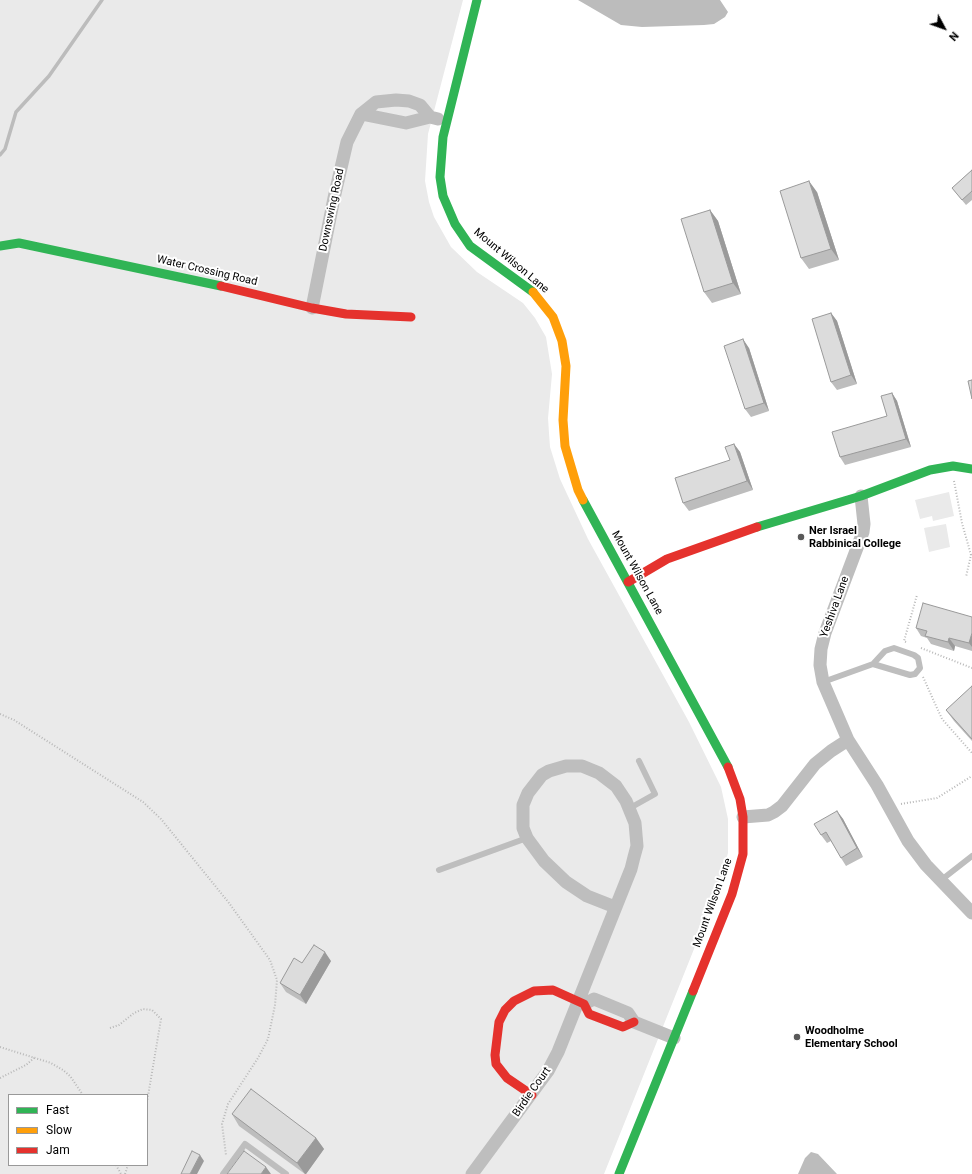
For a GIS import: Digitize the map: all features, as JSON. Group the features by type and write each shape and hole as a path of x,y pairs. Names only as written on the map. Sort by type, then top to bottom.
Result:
{"street":[{"name":"Mount Wilson Lane","path":"477,0 447,121 440,160 440,177 447,210 460,234 470,246 533,292 553,317 562,340 566,366 563,434 568,460 578,490 727,764 740,799 743,817 743,854 739,874 618,1174"},
{"name":"Downswing Road","path":"312,308 347,142 361,114 376,102 396,100 409,101 420,105 430,117"},
{"path":"361,114 406,123 430,117 447,121"},
{"name":"Water Crossing Road","path":"0,246 19,242 208,283 312,308 346,314 411,317"},
{"path":"628,582 667,559 721,538 861,496 930,470 956,466 972,469"},
{"name":"Yeshiva Lane","path":"861,496 864,524 825,633 820,665 823,682 848,740 877,785 908,841 926,866 972,914"},
{"path":"743,817 768,815 774,812 782,806 816,764 830,751 848,740"},
{"name":"Birdie Court","path":"472,1174 532,1095 548,1071 580,1002 615,907 631,869 637,846 635,823 630,808 616,786 599,773 582,766 557,768 542,775 528,793 524,805 522,816 523,828 527,838 544,861 566,882 587,896 615,907"},
{"path":"532,1095 507,1078 496,1064 495,1055 499,1022 505,1010 514,1001 534,991 553,990 580,1002 594,1000 628,1013 634,1022 674,1038"}],"lane":[{"path":"823,682 873,664 885,651 894,648 914,655 918,658 920,668 915,674 910,675 873,664"},
{"path":"630,808 655,794 638,761"},
{"path":"439,870 527,838"},
{"path":"940,881 972,856"},
{"path":"223,1174 245,1144 286,1174"}],"path":[{"path":"956,466 954,481 957,499 971,555 966,577"},
{"path":"911,644 904,641 917,594"},
{"path":"918,647 972,668"},
{"path":"922,675 942,719 972,753"},
{"path":"0,714 14,720 143,802 161,819 219,891 270,960 277,980 275,1004 268,1039 258,1058 228,1104 222,1124 228,1168"},
{"path":"894,805 937,798 972,776"},
{"path":"110,1028 143,1009 152,1010 161,1019 148,1096"},
{"path":"0,1047 51,1063 70,1076 82,1094"},
{"path":"0,1078 26,1065 34,1058"}],"shaded area":[{"path":"0,0 463,0 428,134 425,181 429,202 434,217 451,247 477,272 523,303 535,318 546,337 552,374 548,418 550,447 560,479 588,539 689,722 721,787 728,819 728,853 718,889 604,1174 0,1174"},
{"path":"578,0 720,0 728,12 725,17 714,24 642,27 621,25"},
{"path":"949,492 954,516 933,521 932,516 920,519 915,500"},
{"path":"946,524 950,547 929,552 924,528"},
{"path":"811,1152 818,1154 837,1174 798,1174 805,1158"}],"building":[{"path":"972,170 972,191 962,200 952,188"},
{"path":"809,181 831,249 801,258 780,191"},
{"path":"710,210 733,283 704,292 681,219"},
{"path":"831,313 851,375 831,382 812,319"},
{"path":"743,339 764,403 745,409 724,346"},
{"path":"972,380 972,399 968,381"},
{"path":"892,393 906,439 840,457 832,432 887,416 881,396"},
{"path":"734,444 747,481 683,503 675,478 730,460 725,447"},
{"path":"923,603 972,617 972,633 969,643 949,638 948,642 925,636 927,631 916,628"},
{"path":"972,686 972,739 946,710"},
{"path":"837,811 857,848 841,858 826,832 821,835 814,824"},
{"path":"314,945 325,952 300,995 280,983 294,958 302,963"},
{"path":"251,1089 316,1138 297,1163 232,1114"},
{"path":"192,1151 200,1155 190,1174 181,1174"},
{"path":"244,1151 266,1167 261,1174 227,1174"}],"waterway":[{"path":"0,155 5,149 16,112 49,76 102,0"}],"traffic: fast":[{"path":"477,0 443,137 440,177 443,196 455,224 470,246 533,292"},
{"path":"0,246 19,243 221,286"},
{"path":"757,527 861,496 930,470 953,466 972,469"},
{"path":"583,500 728,767"},
{"path":"619,1174 693,991"}],"traffic: slow":[{"path":"533,292 553,317 562,341 566,366 563,420 565,446 578,490 583,500"}],"traffic: jam":[{"path":"221,286 312,308 346,314 411,317"},
{"path":"628,582 667,559 757,527"},
{"path":"693,991 732,894 743,854 743,817 740,799 728,767"},
{"path":"532,1095 507,1078 496,1064 495,1055 499,1022 505,1010 514,1001 534,991 553,990 584,1004 589,1014 623,1027 634,1022"}],"place":[{"name":"Ner Israel Rabbinical College","path":"801,537"},
{"name":"Woodholme Elementary School","path":"797,1037"}]}
